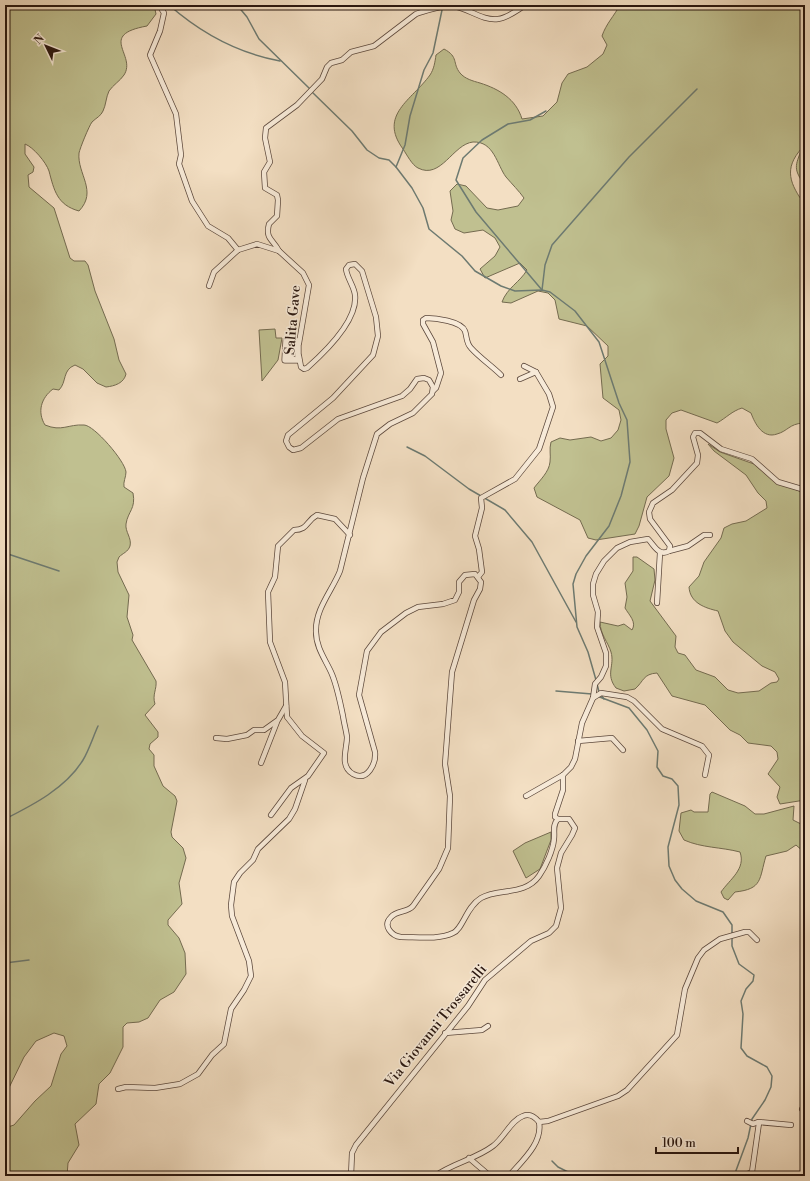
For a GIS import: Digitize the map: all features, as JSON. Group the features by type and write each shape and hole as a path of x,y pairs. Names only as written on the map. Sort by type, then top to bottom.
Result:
{"street":[{"path":"159,5 164,13 160,31 150,55 176,114 181,175 192,201 208,226 228,238 238,250 214,272 209,286"},
{"path":"279,251 268,235 268,225 277,218 278,208 277,195 265,188 264,172 270,162 265,138 266,128 289,113 297,105 322,79 331,63 342,60 351,52 374,46 416,14 442,6 454,6 478,15 499,19 526,5"},
{"name":"Salita Gave","path":"238,250 257,244 279,251 303,273 309,285 299,339 299,361 302,369 307,368 312,364 335,339 350,318 355,306 355,296 346,271 348,266 353,264 358,266 362,271 376,317 378,336 375,350 363,366 333,398 288,435 286,441 293,450 301,448 338,419 397,399 406,393 417,379 421,378 431,382 433,391"},
{"path":"478,577 470,574 463,576 459,582 459,594 452,602 424,606 406,613 381,632 367,651 359,695 376,757 373,766 365,774 355,775 347,768 345,759 346,734 341,706 332,673 320,652 316,632 321,606 334,585 350,535 363,478 377,434 386,426 413,413 436,388 441,373 433,342 423,321 426,318 454,322 460,325 465,332 471,349 501,375"},
{"path":"478,577 482,572 480,555 475,536 482,508 480,498 517,477 528,461 539,449 552,412 553,404 551,398 536,372 524,366"},
{"path":"520,379 536,372"},
{"path":"669,551 670,546 650,519 649,512 653,503 672,490 697,463 698,455 693,437 695,433 700,433 722,449 752,459 778,482 805,490"},
{"path":"118,1089 126,1087 156,1088 180,1084 198,1074 212,1055 224,1044 231,1008 244,990 251,976 249,961 232,916 231,905 234,882 240,873 253,860 258,849 290,819 305,780 321,760 324,752 314,746 298,732 287,717 283,676 270,642 268,592 275,578 278,545 294,530 298,531 304,528 314,517 318,515 335,518 350,535"},
{"path":"526,796 563,775 573,763 582,723 593,698 594,689 606,666 606,653 596,622 598,612 593,595 593,584 596,574 617,548 630,542 648,539 660,552 664,554 669,551 688,546 704,534 710,535"},
{"path":"657,603 660,552"},
{"path":"478,577 481,586 474,600 452,672 445,764 450,796 448,848 438,869 413,906 409,910 396,913 390,917 388,925 390,931 395,936 402,937 441,936 453,933 460,927 467,912 479,899 486,896 516,890 534,881 541,874 554,843 555,824 558,819 555,814 563,790 563,775"},
{"path":"593,698 601,693 627,697 634,701 662,729 702,746 710,755 705,775"},
{"path":"261,763 278,720 286,706"},
{"path":"216,738 222,740 244,736 254,730 264,730 278,720"},
{"path":"578,741 612,738 623,750"},
{"path":"271,815 291,788 305,780"},
{"name":"Via Giovanni Trossarelli","path":"351,1176 352,1153 356,1145 492,973 530,942 549,933 556,926 560,908 556,868 561,853 575,828 569,819 558,819"},
{"path":"436,1176 494,1146 522,1116 532,1116 539,1122 548,1121 618,1096 627,1090 678,1035 685,989 698,958 708,946 726,937 745,932 749,932 757,940"},
{"path":"445,1033 482,1030 488,1026"},
{"path":"747,1121 753,1124 791,1125"},
{"path":"510,1176 533,1147 539,1133 539,1122"},
{"path":"743,1176 752,1172 759,1123"},
{"path":"469,1158 490,1176"}],"green space":[{"path":"5,5 154,5 156,14 147,26 132,30 124,35 121,40 127,68 121,79 109,91 103,111 92,122 79,153 79,161 87,189 87,196 79,211 61,201 55,190 45,163 35,151 25,144 25,154 34,167 33,172 28,175 29,187 54,208 70,258 74,261 85,261 88,265 95,291 114,339 119,360 126,374 119,384 106,387 97,383 83,369 75,365 66,373 59,390 53,389 43,401 41,415 45,425 51,427 61,428 84,425 95,431 115,452 120,460 126,472 124,487 133,493 133,506 126,524 130,546 127,551 119,557 117,562 118,572 129,595 127,617 133,635 132,640 156,681 154,698 155,704 145,715 158,732 158,737 150,744 149,749 154,755 154,766 163,786 175,796 177,801 171,832 172,837 183,848 186,858 179,883 182,904 168,920 168,925 179,938 185,953 186,974 174,992 160,1000 148,1018 139,1022 127,1023 123,1027 123,1047 110,1073 99,1084 96,1104 75,1124 79,1145 68,1163 67,1176 5,1176 5,1128 14,1125 35,1101 51,1086 61,1054 67,1046 64,1036 54,1033 36,1041 24,1057 5,1096"},
{"path":"620,5 805,5 805,186 798,175 796,167 802,148 792,163 791,176 792,183 805,205 805,424 803,423 792,426 781,433 772,435 760,430 751,413 742,408 738,409 717,423 681,410 672,413 666,420 666,429 674,458 669,476 647,497 639,526 635,534 596,540 588,538 580,520 537,497 534,488 548,469 551,442 560,438 570,440 591,437 601,441 611,438 618,430 621,420 619,410 603,398 600,364 608,356 608,346 587,326 559,319 555,300 548,293 538,291 511,303 502,302 510,289 527,270 520,263 485,278 480,269 495,256 500,247 495,238 483,230 464,233 455,229 451,220 453,211 450,191 457,184 466,186 487,208 498,210 518,206 524,198 506,177 490,149 486,145 480,143 473,142 466,144 440,166 426,170 416,167 410,160 396,137 394,127 396,117 400,109 430,75 436,55 444,49 454,57 460,73 464,77 494,88 506,96 516,106 522,119 543,116 557,102 562,83 568,74 587,67 603,54 607,45 602,36"},
{"path":"275,329 276,338 282,338 278,360 262,381 259,330"},
{"path":"708,444 720,452 754,464 775,482 805,493 805,800 780,804 777,797 780,787 768,774 778,759 777,752 771,746 748,743 740,735 730,730 705,705 672,696 657,673 646,676 635,689 624,691 616,688 611,678 612,657 601,630 600,622 618,626 624,624 632,630 634,624 625,608 627,597 625,583 633,571 633,557 637,557 654,569 655,580 650,601 676,636 675,647 678,653 685,655 696,670 715,677 728,690 738,693 759,691 771,683 777,682 779,679 775,672 762,666 733,642 725,631 718,611 699,604 690,593 689,587 699,576 704,562 721,538 724,528 732,524 746,521 767,508 766,501 758,493 746,475 714,451"},
{"path":"712,792 745,806 755,814 764,814 794,806 793,820 805,826 805,853 796,845 787,851 766,856 760,877 755,885 744,891 735,892 728,900 724,898 721,892 736,874 741,864 740,852 691,843 684,840 679,831 681,813 691,810 694,812 708,812 710,794"},
{"path":"551,832 551,840 540,869 526,878 513,851 525,843"}],"waterway":[{"path":"169,5 194,25 221,41 249,53 280,61"},
{"path":"237,5 247,17 259,39 310,89"},
{"path":"396,167 405,145 410,116 424,70 433,53 442,10"},
{"path":"542,290 545,265 552,245 629,157 697,89"},
{"path":"312,92 352,131 367,150 379,158 389,160 396,167 412,188 423,208 429,229 462,256 475,271 501,286 515,291 542,290 550,292 575,311 599,342 619,403 627,420 630,462 621,496 609,526 586,556 576,574 573,584 577,627 588,652 596,680"},
{"path":"542,290 476,212 456,180 463,158 482,140 508,124 530,120 546,111"},
{"path":"407,447 425,456 469,489 505,510 532,542 576,622"},
{"path":"5,553 59,571"},
{"path":"597,684 599,692"},
{"path":"556,691 592,694"},
{"path":"601,695 604,699"},
{"path":"597,696 629,708 647,730 658,751 657,767 663,776 672,779 678,786 679,805 668,847 669,866 675,880 682,889 696,901 723,912 732,925 732,946 739,964 754,975 753,981 746,989 741,1001 743,1014 741,1048 747,1056 767,1067 772,1076 771,1087 765,1100 752,1119 748,1138 734,1176"},
{"path":"5,819 38,802 68,779 83,760 98,726"},
{"path":"5,963 29,960"},
{"path":"552,1161 558,1167 576,1176"}]}
